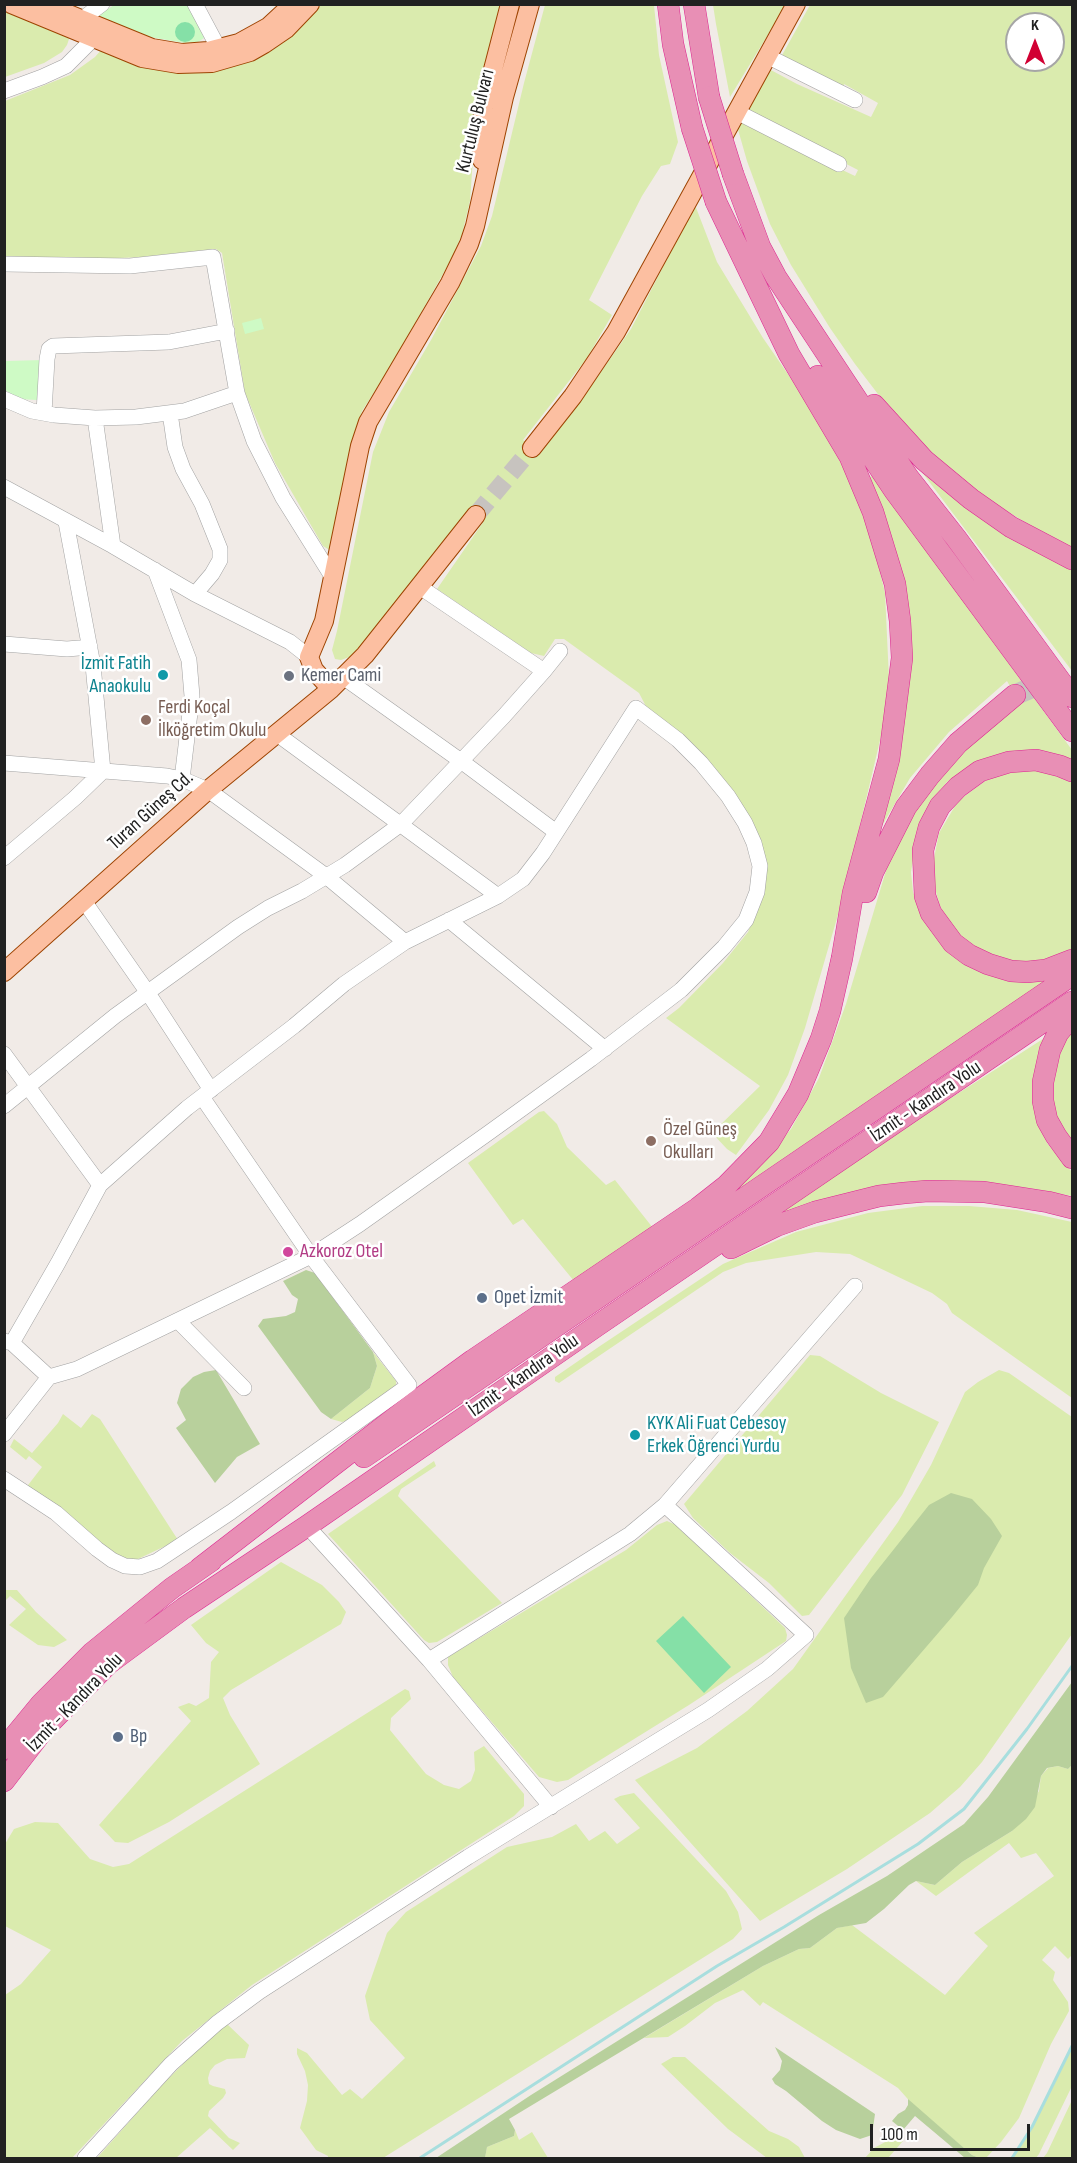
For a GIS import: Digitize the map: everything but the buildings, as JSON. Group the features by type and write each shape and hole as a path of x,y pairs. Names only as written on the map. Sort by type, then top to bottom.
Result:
{"highway":[{"path":"668,4 673,44 692,128 725,223 908,477 956,538 1072,697"},
{"path":"200,1568 439,1385 726,1186 769,1142 798,1094 830,1011 853,893 889,759 902,658 900,621 895,584 866,493 850,457 789,354 767,283 760,247 733,174 710,97 694,4"},
{"path":"767,283 884,418 924,460 971,500 1011,527 1072,559"},
{"path":"767,283 894,490 1072,731"},
{"path":"842,958 873,872 906,807 958,743 1015,695"},
{"path":"1072,771 1036,760 1009,762 980,771 958,787 940,806 929,827 923,850 925,896 931,913 953,943 969,955 1011,971 1027,972 1046,970 1072,960"},
{"name":"İzmit - Kandıra Yolu","path":"4,1749 41,1704 92,1653 200,1568 1072,975"},
{"name":"İzmit - Kandıra Yolu","path":"4,1781 45,1729 108,1664 184,1608 1072,1002"},
{"path":"1072,1016 1058,1033 1050,1050 1044,1074 1043,1101 1047,1120 1072,1158"},
{"path":"598,1325 633,1311 715,1257 776,1226 852,1202 904,1193 962,1191 1014,1196 1072,1208"}],"main road":[{"path":"11,4 162,51 195,53 219,50 255,35 280,18 293,4"},
{"path":"44,4 156,62 178,64 212,63 235,58 264,44 295,22 310,4"},
{"name":"Kurtuluş Bulvarı","path":"480,198 483,108 510,4"},
{"name":"Kurtuluş Bulvarı","path":"480,198 504,97 530,4"},
{"path":"532,448 573,396 616,332 796,4"},
{"path":"337,683 315,670 309,657 324,621 360,446 368,422 461,261 475,226 480,198"},
{"name":"Turan Güneş Cd.","path":"4,972 208,790 337,683 365,655 476,515"}],"street":[{"path":"4,91 56,71 74,59 102,4"},
{"path":"195,4 219,50"},
{"path":"768,57 855,100"},
{"path":"737,112 839,164"},
{"path":"4,264 130,266 213,257 237,393 254,441 283,498 333,578"},
{"path":"44,413 47,359 49,349 53,346 169,342 227,331"},
{"path":"4,399 32,411 44,413 95,418 136,417 184,411 237,393"},
{"path":"170,413 175,447 183,469 202,504 220,549 220,560 212,574 195,594"},
{"path":"95,418 113,546"},
{"path":"4,487 195,594 290,642 309,657"},
{"path":"66,522 90,647 103,771"},
{"path":"155,570 189,660 192,696 182,779"},
{"path":"420,587 544,671"},
{"path":"4,644 67,649 90,647"},
{"path":"4,1106 115,1016 238,927 345,865 401,824 560,651"},
{"path":"337,683 461,761 556,832"},
{"path":"4,1434 50,1377 77,1370 310,1256 433,1173 605,1049 681,990 724,947 746,920 758,891 760,866 754,843 745,823 728,796 678,740 636,708 543,854 523,879 498,896 405,942 344,984 151,1138 100,1185 58,1263 8,1342 50,1377"},
{"path":"277,734 498,896"},
{"path":"4,763 182,779 208,790 326,876 405,942"},
{"path":"4,858 103,771"},
{"path":"4,1479 56,1513 112,1560 125,1566 140,1567 158,1561 231,1512 409,1385 310,1256 207,1094 148,993 84,901"},
{"path":"449,921 605,1049"},
{"path":"4,1054 100,1185"},
{"path":"429,1660 630,1534 665,1505 855,1286"},
{"path":"178,1322 244,1388"},
{"path":"86,2158 171,2064 217,2023 252,1997 468,1857 738,1690 788,1653 806,1635 665,1505"},
{"path":"307,1526 429,1660 550,1807"}],"green space":[{"path":"114,5 189,5 204,38 198,42 185,43 144,36 101,18 99,15"},
{"path":"319,5 505,5 475,130 470,201 462,234 452,258 389,369 362,411 354,438 331,551 323,546 275,463 245,393 222,253 216,249 142,257 72,260 5,258 5,101 70,75 102,49 139,63 314,12"},
{"path":"545,5 654,5 659,55 678,142 670,164 661,166 642,196 589,300 612,315 587,358 523,440 540,454 587,392 631,329 695,205 717,262 763,338 823,425 850,482 872,538 885,593 889,679 886,715 842,901 805,1028 788,1075 769,1110 736,1155 712,1133 760,1086 666,1018 679,1008 723,963 748,932 765,889 765,874 754,831 649,712 639,693 564,639 555,639 544,656 531,653 437,589 484,521 469,509 367,642 352,656 341,660 335,659 332,650 373,452 389,412 431,340 481,246 492,216"},
{"path":"713,5 786,5 730,97 716,24"},
{"path":"810,5 1072,5 1072,548 1049,537 984,497 942,464 884,402 830,328 791,265 770,224 747,161 737,126 739,121 855,176 858,170 745,112 769,69 871,117 878,103 844,84 843,89 781,57"},
{"path":"4,9 70,36 67,45 62,52 44,63 5,77"},
{"path":"185,22 192,25 195,32 192,39 185,42 178,39 175,32 178,25"},
{"path":"261,318 264,329 245,334 242,323"},
{"path":"43,360 37,400 19,399 5,390 5,361"},
{"path":"918,467 1072,569 1072,671 1014,594"},
{"path":"872,476 1072,750 1072,763 966,769 947,782 934,799 918,832 911,872 913,892 920,911 936,938 961,962 1058,973 709,1209 750,1176 791,1129 819,1078 846,1004 888,864 909,819 927,790 1015,695 1007,681 949,732 910,778 879,831 907,702 867,478"},
{"path":"1046,769 1072,781 1072,953 1030,964 1007,963 972,949 949,925 940,906 932,868 939,833 958,801 989,778 1019,770"},
{"path":"1072,1025 1072,1143 1056,1117 1050,1094 1051,1074"},
{"path":"1046,1037 1036,1114 1047,1143 1072,1172 1072,1196 986,1183 749,1231 817,1184"},
{"path":"544,1111 557,1124 567,1147 606,1185 615,1180 653,1228 574,1281 523,1219 513,1225 468,1163 539,1112"},
{"path":"922,1206 969,1206 1017,1210 1072,1222 1072,1398 952,1313 947,1304 932,1293 850,1254 816,1252 746,1263 723,1272 559,1383 555,1381 555,1377 723,1264 796,1232 868,1213"},
{"path":"306,1270 315,1273 373,1352 377,1366 370,1388 331,1419 321,1412 258,1326 263,1319 286,1316 295,1312 298,1299 292,1295 283,1281"},
{"path":"373,1352 396,1381 396,1387 349,1420 342,1422 331,1419 370,1388 377,1366"},
{"path":"810,1355 820,1356 881,1393 939,1422 902,1495 809,1615 802,1616 769,1583 730,1553 693,1518 684,1504"},
{"path":"216,1370 260,1444 237,1457 215,1483 176,1428 186,1420 177,1403 181,1389 193,1377"},
{"path":"999,1370 1009,1373 1072,1417 1072,1634 982,1762 960,1787 930,1813 847,1869 760,1921 635,1780 697,1748 747,1711 793,1669 898,1522 931,1465 965,1392"},
{"path":"63,1414 81,1428 92,1414 100,1419 178,1540 138,1559 128,1560 118,1557 79,1526 66,1512 25,1489 42,1467 29,1456 26,1460 10,1447 14,1439 32,1453"},
{"path":"434,1461 436,1466 401,1489 398,1496 502,1603 437,1642 429,1643 328,1534"},
{"path":"951,1493 972,1499 991,1519 1002,1536 984,1568 978,1585 952,1617 883,1697 866,1703 851,1668 844,1618 871,1578 929,1505"},
{"path":"667,1521 676,1525 785,1628 786,1641 689,1705 568,1780 557,1782 539,1777 453,1677 448,1665 448,1657 626,1550 657,1525"},
{"path":"281,1562 322,1585 346,1612 341,1624 231,1690 223,1698 230,1715 260,1764 169,1822 128,1843 115,1842 99,1825 191,1721 178,1707 189,1703 196,1706 209,1698 211,1662 219,1652 206,1643 191,1625"},
{"path":"5,1590 17,1590 36,1612 67,1640 54,1647 38,1645 9,1625 26,1609 10,1596 5,1601"},
{"path":"683,1616 731,1667 704,1693 656,1641"},
{"path":"1072,1682 1072,1765 1068,1769 1058,1766 1047,1768 1041,1776 1035,1807 1026,1819 1012,1831 962,1862 935,1885 916,1881 866,1923 837,1928 810,1948 799,1949 763,1966 509,2119 515,2130 514,2136 487,2147 485,2158 436,2158 531,2095 819,1915 887,1876 964,1824 988,1797"},
{"path":"405,1689 409,1691 411,1699 391,1718 390,1730 426,1774 444,1785 459,1789 471,1781 475,1770 474,1752 484,1746 524,1794 524,1806 514,1816 252,1985 182,2041 72,2158 5,2158 5,1995 21,1984 51,1950 5,1926 5,1844 14,1829 35,1822 58,1823 90,1859 113,1867 129,1864"},
{"path":"1072,1765 1072,1955 1068,1959 1055,1946 1042,1960 1055,1972 1053,1980 1068,2002 1069,2011 1051,2044 1019,2118 986,2158 972,2155 914,2106 898,2088 763,2002 760,2006 743,1990 715,2003 668,2037 644,2038 763,1966 799,1949 810,1948 837,1928 852,1925 945,1995 988,1946 974,1933 1054,1876 1036,1853 1021,1858 1009,1843 936,1896 916,1881 935,1885 962,1862 1012,1831 1039,1791 1041,1776 1048,1768 1058,1766 1068,1769"},
{"path":"634,1793 726,1891 738,1912 742,1929 733,1939 383,2158 328,2158 316,2150 300,2128 307,2101 308,2085 297,2048 307,2053 342,2095 350,2089 362,2099 405,2058 370,2020 365,1996 387,1933 406,1912 507,1847 552,1837 576,1824 589,1841 605,1831 617,1844 640,1828 614,1799"},
{"path":"227,2024 249,2045 245,2058 227,2059 215,2065 210,2071 209,2084 225,2089 226,2093 209,2111 208,2116 229,2138 240,2143 233,2150 210,2128 176,2158 97,2158 160,2087 203,2044"},
{"path":"1072,2046 1072,2086 1039,2154 1036,2158 1012,2158 1032,2127"},
{"path":"775,2047 875,2114 872,2135 860,2139 836,2130 775,2084 772,2079 780,2070 782,2061"},
{"path":"673,2057 685,2057 769,2131 788,2139 799,2147 805,2158 767,2158 728,2129 661,2064"},
{"path":"908,2099 972,2155 979,2158 965,2158 915,2116 903,2130 892,2121 905,2110"},
{"path":"1072,2100 1072,2158 1043,2158 1047,2153"},
{"path":"515,2130 519,2140 532,2132 548,2158 485,2158 487,2147 514,2136"},
{"path":"889,2140 903,2141 889,2157 891,2158 865,2158 874,2148"}],"waterway":[{"path":"420,2158 717,1966 918,1844 964,1809 1027,1729 1072,1666"},
{"path":"1012,2158 1032,2127 1072,2046"}],"tunnel":[{"path":"476,515 532,448"},
{"path":"1015,695 1072,670"}],"place":[{"name":"İzmit Fatih Anaokulu","path":"163,675"},
{"name":"Kemer Cami","path":"289,676"},
{"name":"Ferdi Koçal İlköğretim Okulu","path":"146,720"},
{"name":"Özel Güneş Okulları","path":"651,1141"},
{"name":"Azkoroz Otel","path":"288,1252"},
{"name":"Opet İzmit","path":"482,1298"},
{"name":"KYK Ali Fuat Cebesoy Erkek Öğrenci Yurdu","path":"635,1435"},
{"name":"Bp","path":"118,1737"}]}
